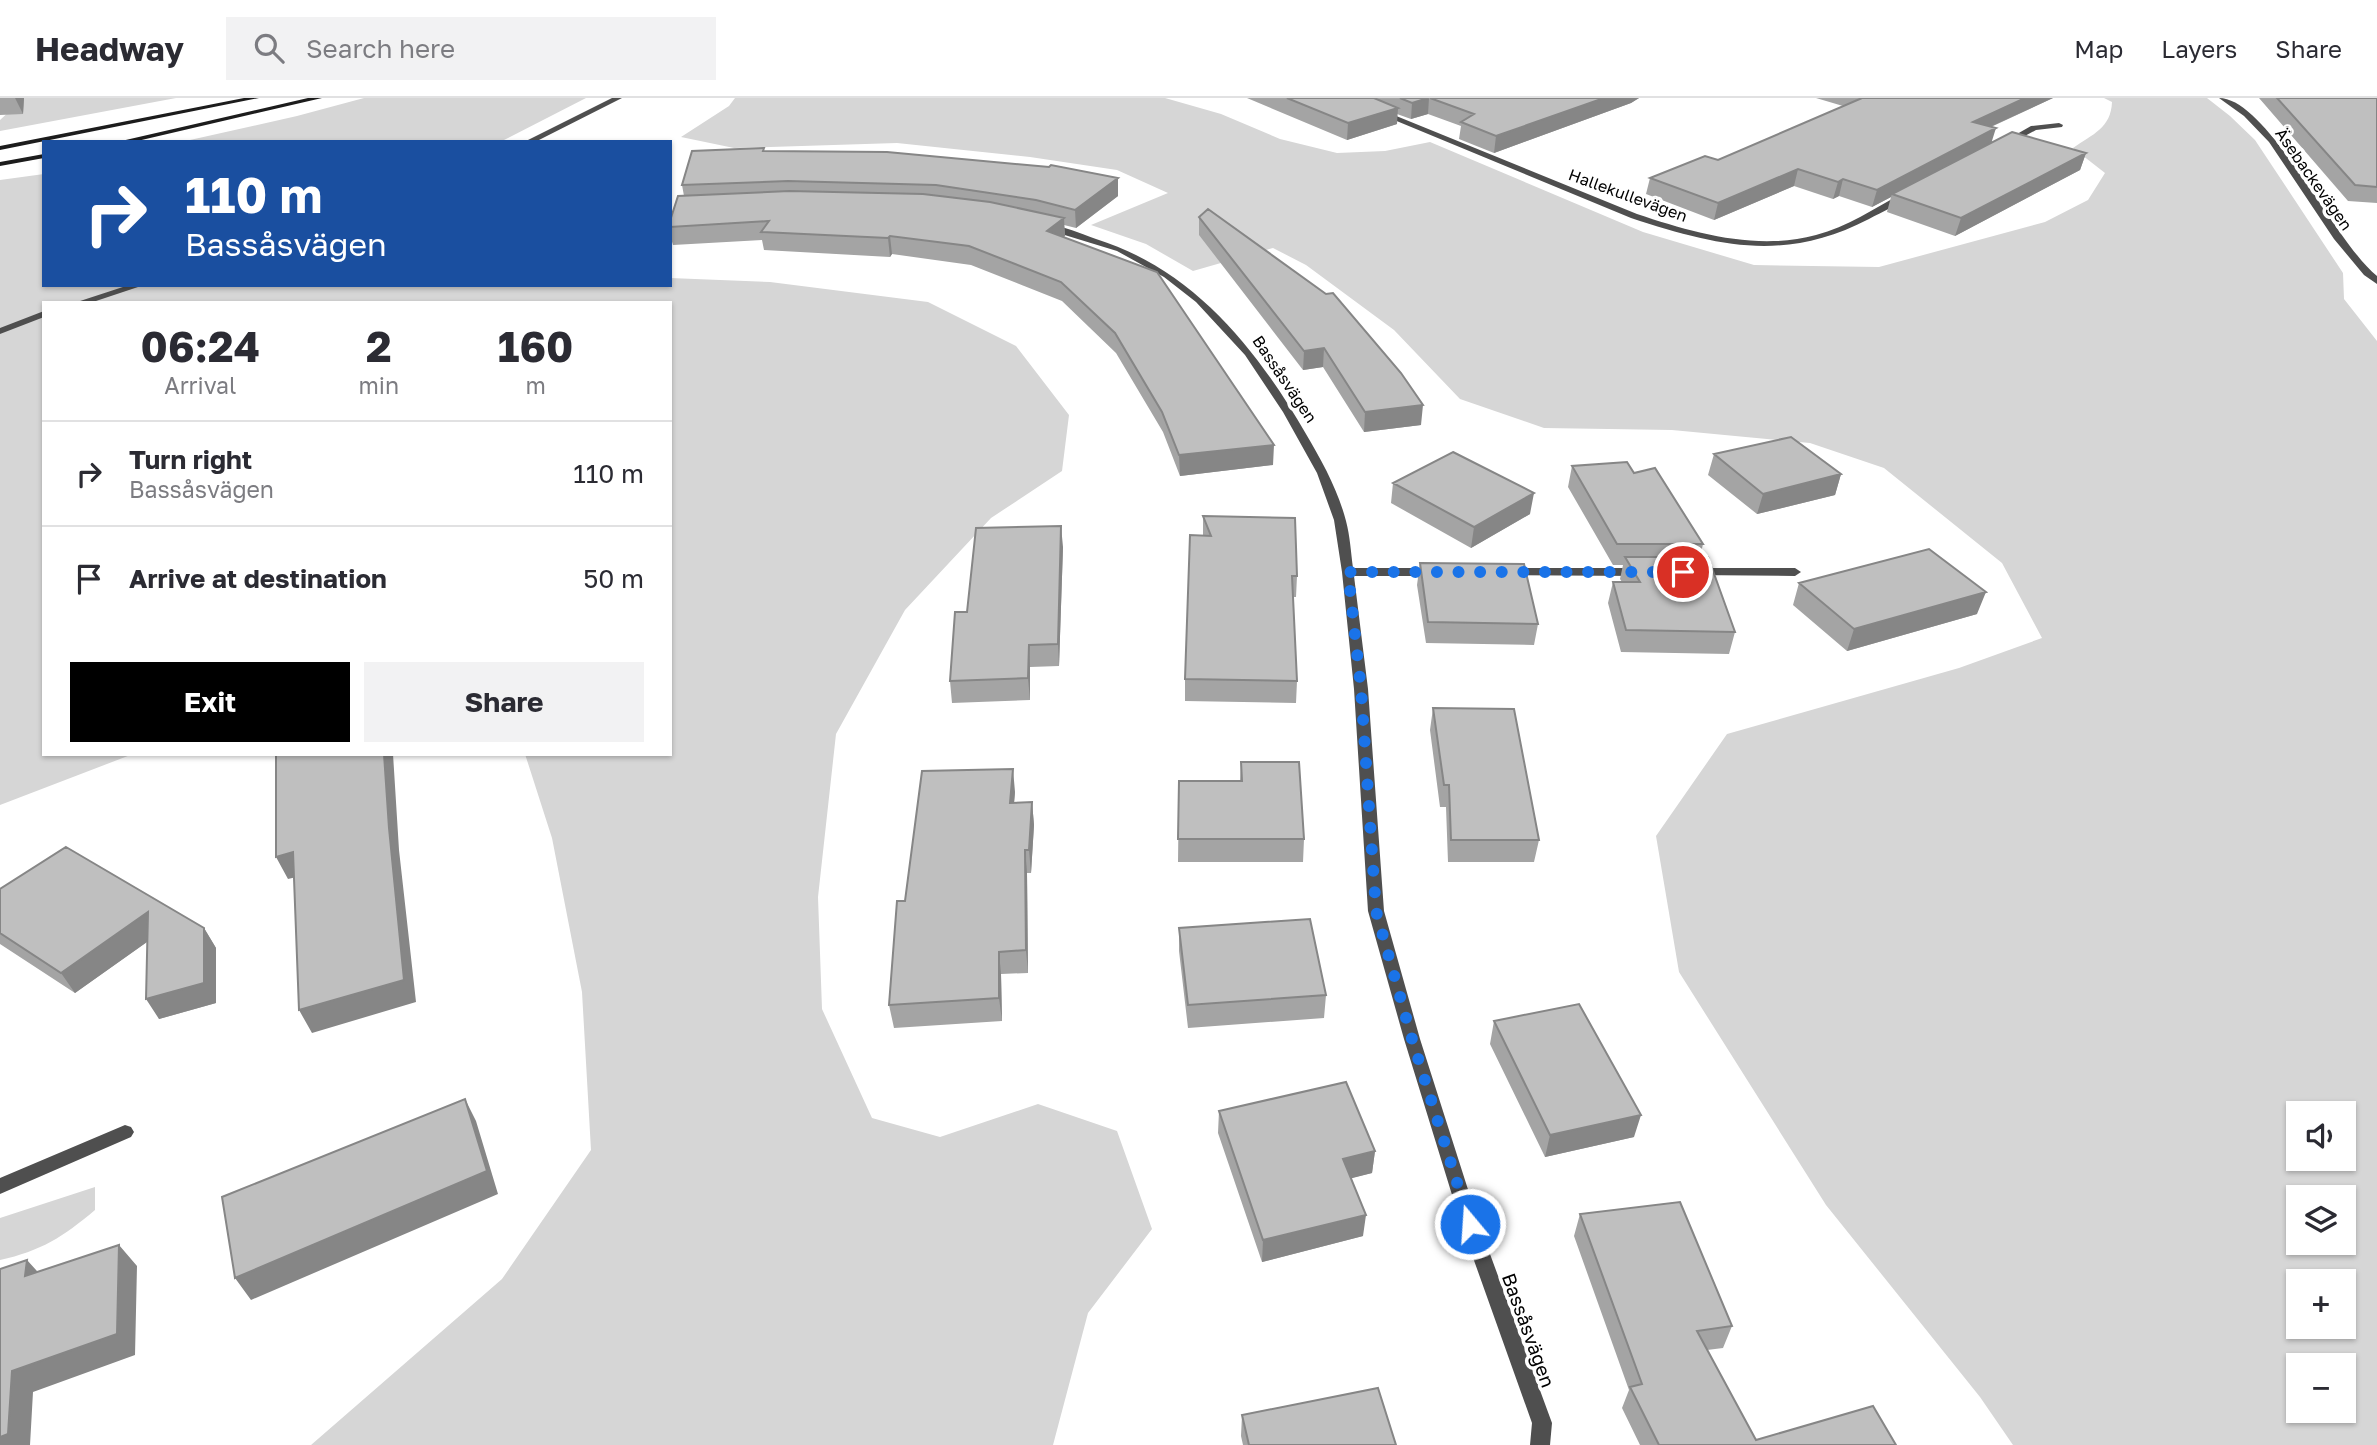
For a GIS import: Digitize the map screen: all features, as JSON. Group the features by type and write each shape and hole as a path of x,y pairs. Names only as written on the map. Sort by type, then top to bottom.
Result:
{"street":[{"path":"0,148 255,98"},
{"path":"130,140 318,98"},
{"path":"532,140 618,98"},
{"name":"Hallekullevägen","path":"1345,98 1634,216 1723,240 1759,243 1818,237 1854,223 1914,191"},
{"name":"Äsebackevägen","path":"2223,98 2247,114 2272,140 2337,237 2367,274 2377,281"},
{"path":"1998,147 2034,128 2059,125"},
{"path":"0,164 42,156"},
{"name":"Bassåsvägen","path":"1031,223 1078,234 1119,249 1167,275 1199,300 1249,353 1323,472 1339,520 1348,572 1361,689 1376,911 1412,1039 1470,1224 1542,1423 1540,1445"},
{"path":"86,301 133,287"},
{"path":"0,331 42,315"},
{"path":"1348,572 1446,572"},
{"path":"1488,572 1655,572"},
{"path":"1683,572 1795,572"},
{"path":"0,1186 125,1132"}],"shaded area":[{"path":"24,98 176,98 0,131 0,120"},
{"path":"364,98 586,98 504,140 190,140"},
{"path":"735,98 1165,98 1221,114 1280,139 1337,153 1385,151 1430,142 1643,232 1754,265 1879,267 2045,222 2088,200 2105,173 2073,148 2100,130 2108,118 2112,102 2104,98 2207,98 2255,140 2343,273 2344,299 2377,341 2377,1445 2013,1445 1980,1397 1826,1205 1679,972 1656,836 1727,734 1959,668 2042,638 2002,563 1884,468 1810,443 1672,430 1544,428 1460,399 1394,330 1306,265 1273,248 1193,271 1146,244 1091,225 1168,193 1117,170 1030,157 897,143 734,148 681,137 729,106"},
{"path":"42,174 42,287 672,287 672,278 770,282 928,302 1016,346 1069,415 1062,471 991,518 905,610 836,734 818,897 822,1009 872,1118 940,1137 1038,1104 1117,1131 1152,1229 1088,1313 1053,1445 311,1445 502,1279 591,1150 582,992 552,838 526,756 672,756 672,301 42,301 42,756 128,756 0,805 0,180"},
{"path":"95,1187 95,1210 83,1220 40,1247 0,1260 0,1218"}],"building":[{"path":"1287,98 1374,98 1398,108 1348,123"},
{"path":"1400,98 1428,98 1412,103"},
{"path":"1430,98 1604,98 1496,136 1461,122 1474,114"},
{"path":"1862,98 2025,98 1973,122 1996,128 1877,190 1843,179 1838,182 1798,169 1718,203 1650,178 1705,156 1718,160"},
{"path":"2277,98 2377,98 2377,187 2355,185"},
{"path":"2012,132 2086,153 1961,218 1892,194"},
{"path":"764,148 763,151 887,152 1049,167 1051,165 1118,178 1075,210 1036,200 936,185 788,181 682,185 692,151"},
{"path":"789,191 923,194 990,202 1064,218 1047,231 1157,272 1274,445 1179,455 1162,412 1115,333 1061,282 969,246 890,236 761,232 769,221 672,227 672,215 678,196"},
{"path":"1208,209 1326,294 1333,293 1401,373 1423,405 1365,412 1324,348 1304,351 1199,217"},
{"path":"1791,437 1841,474 1763,494 1714,454"},
{"path":"1453,452 1534,493 1474,527 1393,483"},
{"path":"1627,462 1634,473 1655,468 1703,544 1617,544 1572,466"},
{"path":"1203,516 1295,518 1297,576 1292,576 1297,681 1185,679 1190,535 1211,536"},
{"path":"1061,526 1058,644 1029,645 1028,678 950,681 955,612 967,612 976,528"},
{"path":"1929,549 1986,592 1854,629 1799,583"},
{"path":"1625,557 1708,557 1735,632 1626,630 1613,582 1640,582"},
{"path":"1420,563 1524,564 1538,624 1428,622"},
{"path":"1433,708 1514,709 1539,840 1451,840 1449,785 1444,785"},
{"path":"276,756 384,756 404,980 299,1010 293,852 276,857"},
{"path":"1241,762 1299,762 1304,839 1178,839 1179,781 1242,781"},
{"path":"1013,769 1010,803 1032,802 1029,850 1025,850 1026,950 999,952 999,998 889,1005 897,901 905,901 922,771"},
{"path":"66,847 204,928 204,983 146,999 148,912 61,973 0,933 0,889"},
{"path":"1310,919 1326,995 1188,1005 1179,928"},
{"path":"1579,1004 1641,1115 1550,1135 1494,1021"},
{"path":"1346,1082 1375,1151 1343,1159 1366,1215 1263,1240 1219,1111"},
{"path":"465,1099 487,1171 235,1278 222,1197"},
{"path":"1680,1202 1732,1326 1697,1331 1756,1440 1873,1406 1896,1445 1659,1445 1630,1387 1642,1384 1580,1214"},
{"path":"119,1245 117,1334 12,1371 8,1434 0,1437 0,1269 27,1260 25,1276"},
{"path":"1378,1388 1396,1445 1249,1445 1242,1415"}],"route":[{"path":"1470,1224 1412,1039 1376,911 1361,689 1348,572 1683,572"}]}
